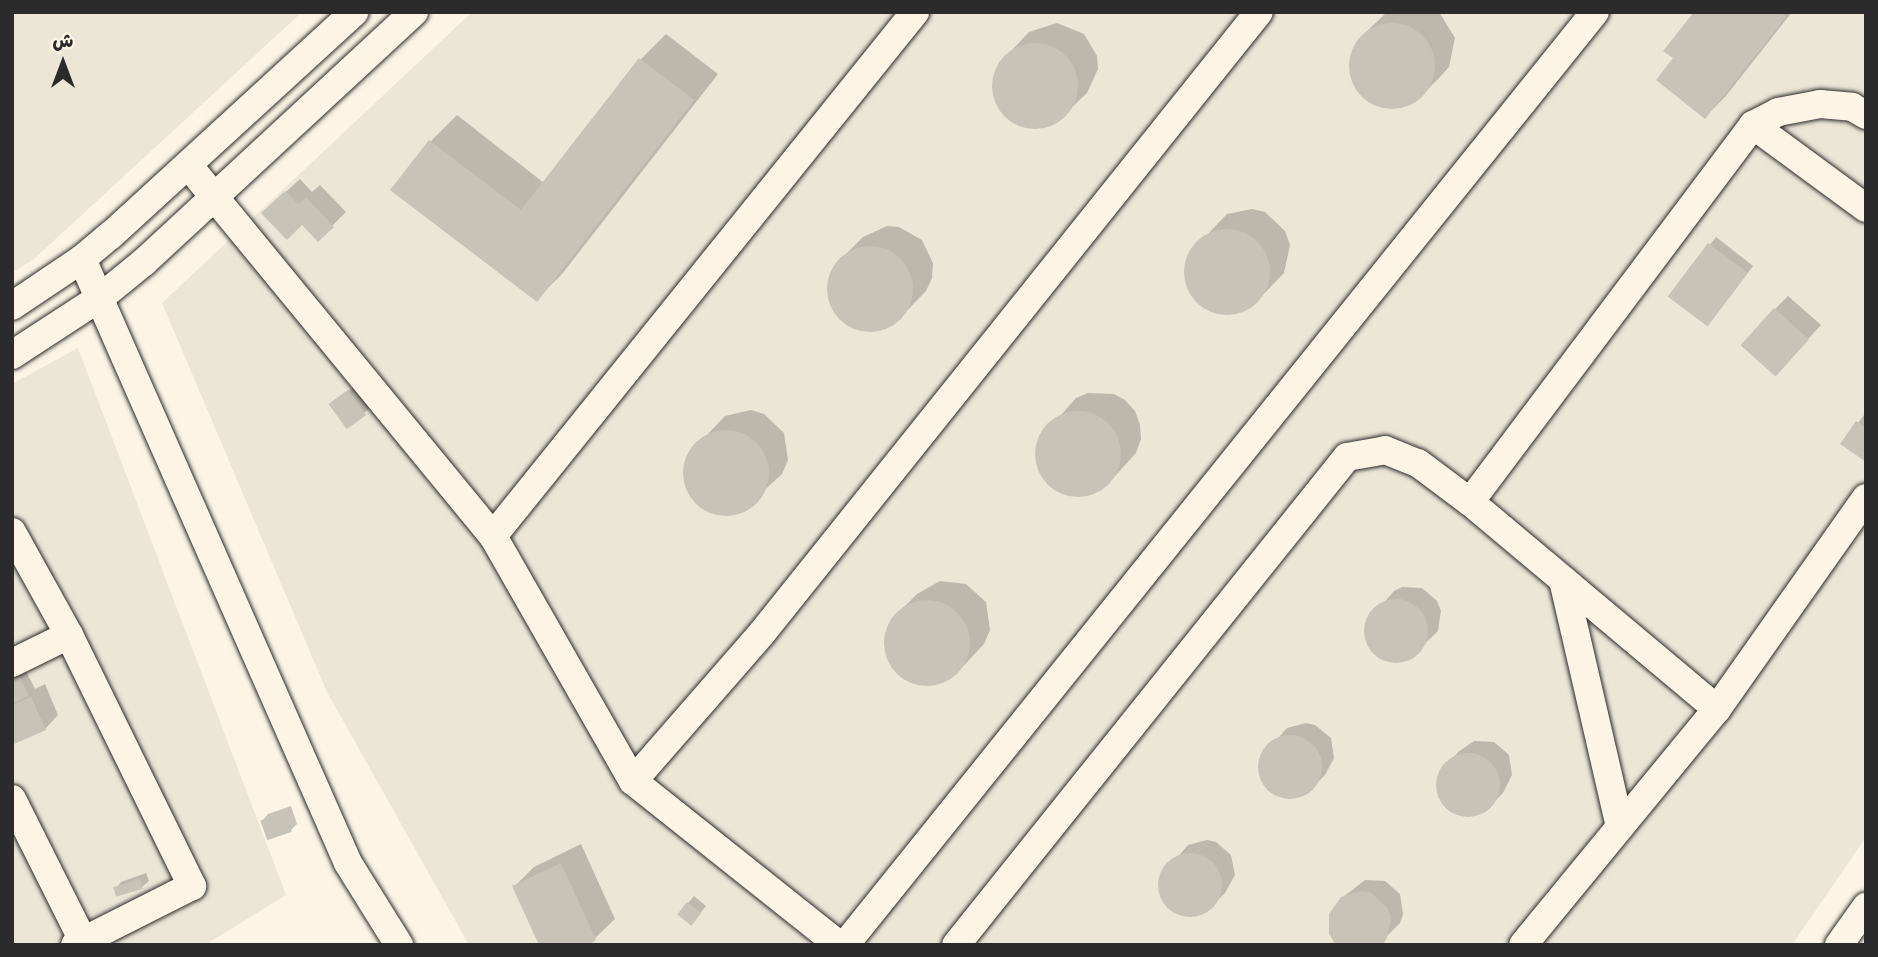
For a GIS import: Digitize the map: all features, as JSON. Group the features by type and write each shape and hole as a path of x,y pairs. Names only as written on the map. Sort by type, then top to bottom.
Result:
{"street":[{"path":"12,306 82,259 354,12"},
{"path":"12,355 101,297 217,196 414,12"},
{"path":"494,536 915,12"},
{"path":"633,781 762,633 1259,12"},
{"path":"845,945 1595,12"},
{"path":"1470,502 1753,125 1778,113 1820,104 1853,107 1866,115"},
{"path":"1753,125 1866,208"},
{"path":"188,165 217,196 494,536 633,781 839,945"},
{"path":"82,259 348,863 400,945"},
{"path":"956,945 1347,457 1385,450 1418,463 1470,502 1717,709"},
{"path":"1523,945 1717,709 1866,498"},
{"path":"12,532 69,635 192,886 79,943 12,799"},
{"path":"1563,580 1620,826"},
{"path":"12,663 69,635"},
{"path":"1839,945 1866,907"}],"shaded area":[{"path":"12,12 302,12 34,259 12,273"},
{"path":"472,12 1866,12 1866,837 1792,945 469,945 327,692 162,303"},
{"path":"78,348 286,895 205,945 12,945 12,384"}],"building":[{"path":"1694,12 1780,12 1786,17 1705,119 1656,80 1673,58 1663,51"},
{"path":"1384,23 1400,23 1423,35 1432,49 1435,66 1432,83 1423,97 1400,109 1384,109 1368,102 1356,90 1349,74 1349,58 1356,42 1368,30"},
{"path":"1027,43 1043,43 1066,55 1075,69 1078,86 1075,103 1066,117 1043,129 1027,129 1011,122 999,110 992,94 992,78 999,62 1011,50"},
{"path":"639,58 694,100 537,302 390,190 429,140 521,210"},
{"path":"285,191 298,204 306,197 334,227 318,242 302,225 287,240 261,213"},
{"path":"1219,229 1235,229 1258,241 1267,255 1270,272 1267,289 1258,303 1235,315 1219,315 1203,308 1191,296 1184,280 1184,264 1191,248 1203,236"},
{"path":"1708,243 1748,273 1708,327 1668,297"},
{"path":"862,246 878,246 901,258 910,272 913,289 910,306 901,320 878,332 862,332 846,325 834,313 827,297 827,281 834,265 846,253"},
{"path":"1774,308 1809,339 1775,377 1741,345"},
{"path":"348,390 366,415 347,429 329,404"},
{"path":"1078,411 1095,414 1109,423 1118,437 1121,454 1118,471 1109,485 1095,494 1078,497 1061,494 1047,485 1038,471 1035,454 1038,437 1047,423 1061,414"},
{"path":"1856,421 1866,427 1866,462 1840,444"},
{"path":"718,430 734,430 757,442 766,456 769,473 766,490 757,504 734,516 718,516 702,509 690,497 683,481 683,465 690,449 702,437"},
{"path":"1396,599 1414,605 1422,613 1428,631 1422,649 1414,657 1396,663 1378,657 1370,649 1364,631 1370,613 1378,605"},
{"path":"919,600 935,600 958,612 967,626 970,643 967,660 958,674 935,686 919,686 903,679 891,667 884,651 884,635 891,619 903,607"},
{"path":"19,676 29,695 12,704 12,679"},
{"path":"31,697 46,730 12,745 12,705"},
{"path":"1290,735 1308,741 1316,749 1322,767 1316,785 1308,793 1290,799 1272,793 1264,785 1258,767 1264,749 1272,741"},
{"path":"1468,753 1486,759 1494,767 1500,785 1494,803 1486,811 1468,817 1450,811 1442,803 1436,785 1442,767 1450,759"},
{"path":"285,812 292,832 267,840 260,820"},
{"path":"1190,853 1208,859 1216,867 1222,885 1216,903 1208,911 1190,917 1172,911 1164,903 1158,885 1164,867 1172,859"},
{"path":"561,863 596,940 588,945 539,945 512,886"},
{"path":"140,879 143,889 116,897 113,887"},
{"path":"1361,891 1371,893 1387,907 1391,917 1387,938 1382,945 1336,945 1329,934 1329,914 1341,897"},
{"path":"687,902 701,913 691,926 677,915"}]}
